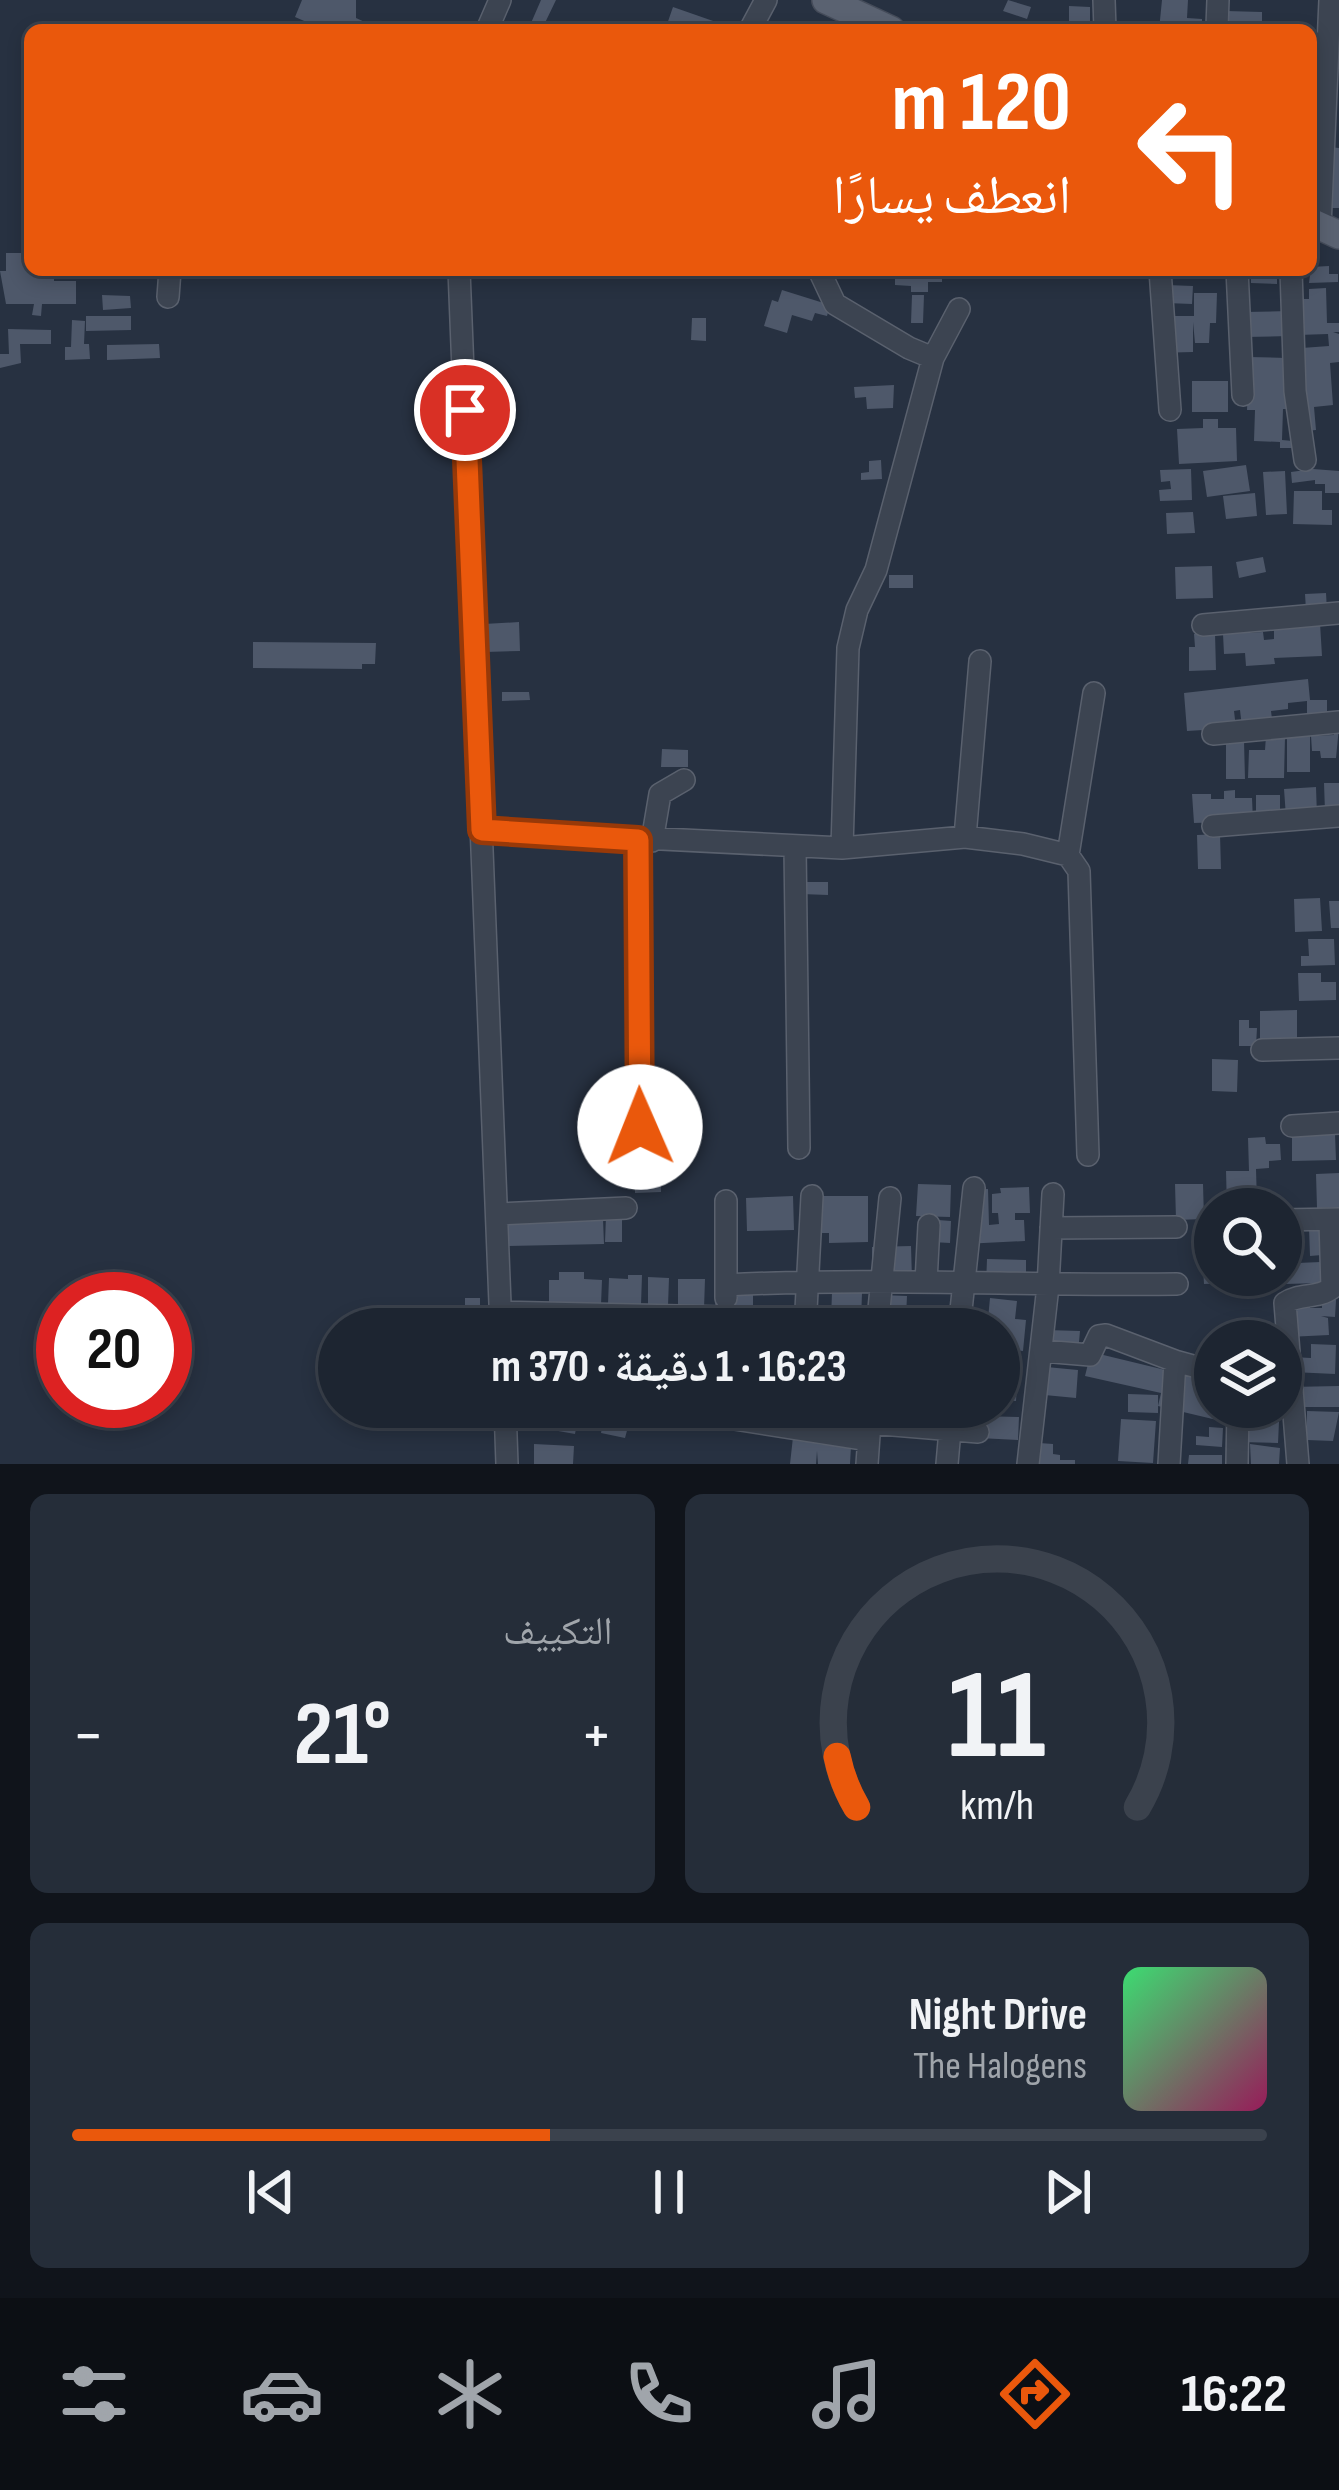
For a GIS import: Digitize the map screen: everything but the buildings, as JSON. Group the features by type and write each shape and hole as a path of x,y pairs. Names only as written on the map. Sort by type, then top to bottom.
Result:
{"main road":[{"path":"837,13 872,24"}],"street":[{"path":"1323,228 1330,0"},
{"path":"168,297 170,276"},
{"path":"459,276 501,1308"},
{"path":"822,276 835,304 933,358"},
{"path":"1160,276 1170,410"},
{"path":"1237,276 1243,395"},
{"path":"1291,276 1295,391 1305,460"},
{"path":"842,848 848,648 857,610 876,570 933,358 958,309"},
{"path":"1203,625 1339,613"},
{"path":"965,837 980,662"},
{"path":"1068,855 1094,693"},
{"path":"1213,734 1339,722"},
{"path":"641,1175 645,840 660,794 684,780"},
{"path":"1213,826 1339,816"},
{"path":"482,830 842,848 965,837 1068,855 1079,871 1088,1155"},
{"path":"795,847 799,1148"},
{"path":"1262,1050 1339,1048"},
{"path":"1292,1126 1339,1124"},
{"path":"961,1308 974,1188"},
{"path":"1028,1464 1042,1352 1053,1194"},
{"path":"806,1308 812,1196"},
{"path":"879,1308 890,1198"},
{"path":"725,1308 726,1201"},
{"path":"497,1214 626,1208"},
{"path":"1298,1464 1285,1303 1332,1288 1334,1220 1302,1220"},
{"path":"926,1282 929,1225"},
{"path":"1052,1228 1176,1227"},
{"path":"726,1285 808,1281 1177,1284"},
{"path":"1042,1352 1090,1354 1099,1336 1106,1335 1194,1366"},
{"path":"1169,1464 1175,1361"},
{"path":"506,1428 507,1464"},
{"path":"790,1428 818,1428"},
{"path":"867,1464 869,1428"},
{"path":"946,1464 950,1428"},
{"path":"970,1428 978,1432"},
{"path":"1237,1464 1238,1428"}],"route":[{"path":"465,410 482,830 638,840 640,1127"}]}
